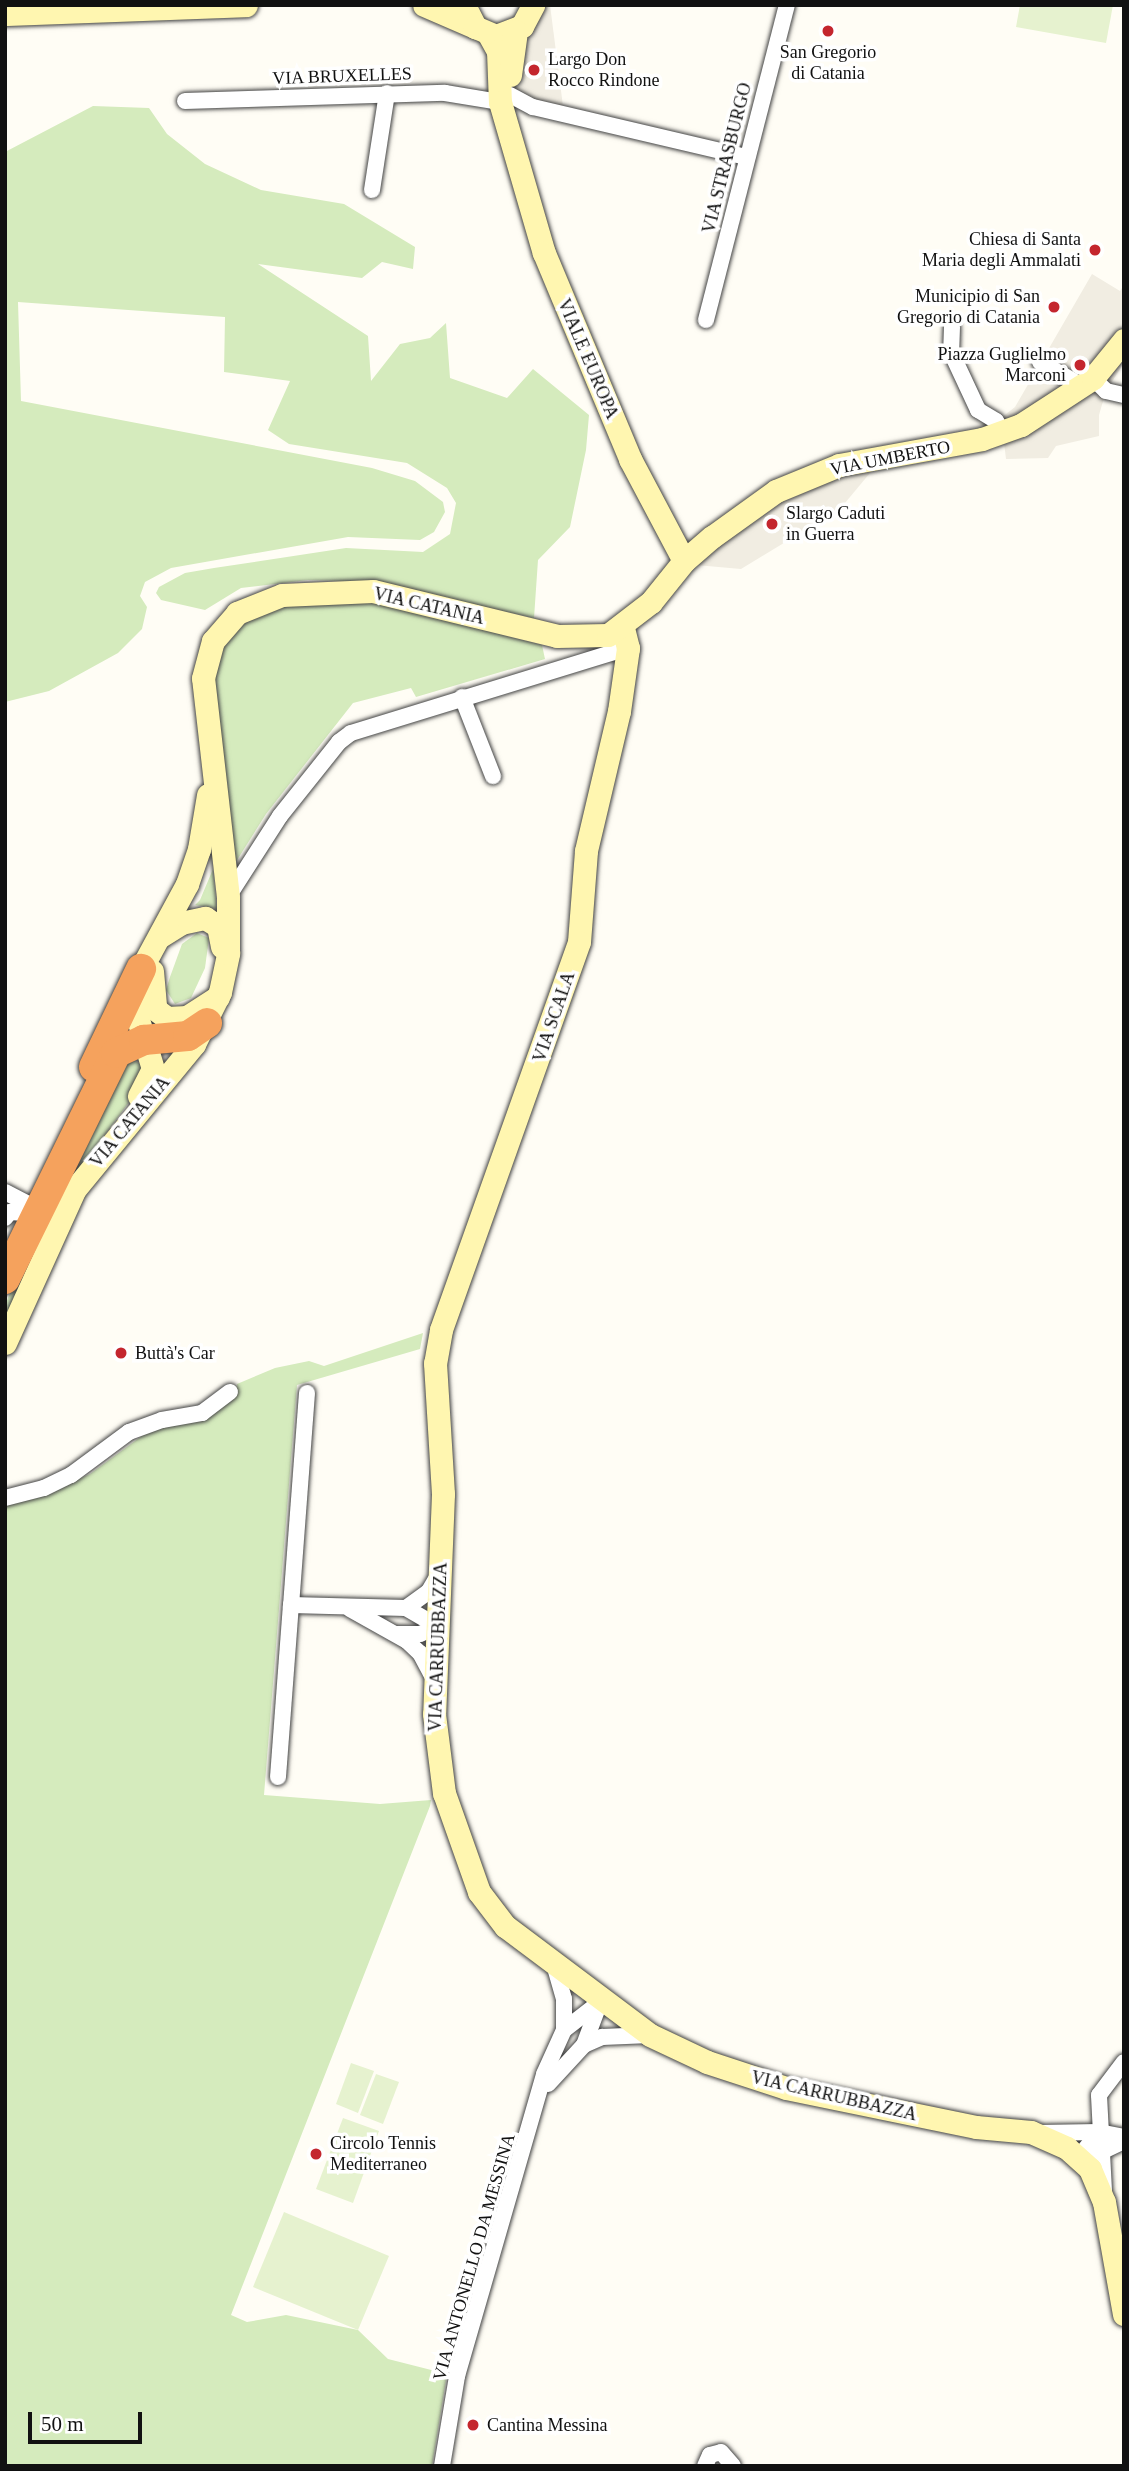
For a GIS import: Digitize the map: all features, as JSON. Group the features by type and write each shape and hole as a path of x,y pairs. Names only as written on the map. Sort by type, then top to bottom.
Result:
{"highway":[{"path":"5,1288 14,1250 16,1207 151,951"},
{"path":"5,1279 14,1250 116,1053 144,1040 188,1035 215,1002"}],"main road":[{"path":"5,15 246,5"},
{"path":"424,5 482,31 516,31 533,5"},
{"name":"VIALE EUROPA","path":"464,5 498,51 512,148 544,253 636,471 684,561"},
{"name":"VIALE EUROPA","path":"505,99 516,31"},
{"name":"VIA UMBERTO","path":"626,638 684,561 745,512 802,479 839,465 971,442 1021,425 1094,385 1124,340"},
{"name":"VIA CATANIA","path":"5,1343 63,1213 100,1154 140,1112 215,1002 228,953 228,897 208,742 203,678 209,651 226,623 264,600 314,591 373,591 557,636 626,638"},
{"name":"VIA SCALA","path":"435,1395 441,1330 579,942 586,851 619,711 626,638"},
{"path":"100,1154 151,1078 153,1069 137,1016 151,951 187,884 199,849 208,796 208,742"},
{"path":"197,918 212,920 222,941 215,1002 187,1017 160,1015 152,999 151,951 197,918"},
{"name":"VIA CARRUBBAZZA","path":"435,1395 443,1481 434,1740 441,1780 479,1892 505,1927 600,2002 650,2035 707,2062 786,2088 940,2120 1031,2132 1092,2157 1104,2202 1124,2314"}],"street":[{"name":"VIA STRASBURGO","path":"706,320 787,5"},
{"path":"372,190 387,93"},
{"name":"VIA BRUXELLES","path":"185,101 445,93 505,99 747,157"},
{"path":"952,327 951,352 978,410 996,421 1002,432"},
{"path":"1040,362 1124,395"},
{"path":"228,897 280,817 339,742 363,726 461,697 626,638"},
{"path":"461,697 493,776"},
{"path":"5,1498 44,1488 71,1475 129,1432 162,1420 202,1413 230,1392"},
{"path":"278,1777 307,1393"},
{"path":"406,1608 429,1591 441,1569"},
{"path":"291,1605 350,1609 406,1608 439,1627"},
{"path":"350,1609 397,1634 420,1653 435,1681"},
{"path":"397,1634 420,1634 439,1627"},
{"path":"539,2102 544,2074 564,2030 565,2007 555,1966"},
{"path":"564,2030 600,2002"},
{"path":"584,2045 600,2002"},
{"path":"539,2102 554,2073 584,2045 602,2037 650,2035"},
{"path":"1124,2062 1099,2095 1099,2132 1083,2152 1092,2157 1124,2139"},
{"name":"VIA ANTONELLO DA MESSINA","path":"442,2466 457,2376 539,2102"},
{"path":"1031,2132 1099,2132 1124,2139"},
{"path":"705,2466 710,2455 721,2452 733,2466"}],"green space":[{"path":"1020,5 1113,5 1106,43 1016,27"},
{"path":"93,106 149,108 167,134 205,164 261,190 344,204 415,247 413,269 382,262 362,278 258,264 368,336 371,381 400,344 430,338 446,323 450,378 507,398 533,369 589,415 586,450 570,527 538,560 534,618 373,582 308,580 241,588 205,610 161,600 156,593 159,587 185,573 346,548 423,552 450,534 456,503 447,488 407,463 289,444 268,430 290,381 224,372 225,317 18,302 21,401 372,468 415,481 443,502 445,512 434,532 420,540 348,537 171,568 145,582 140,596 147,607 142,629 118,653 49,691 5,702 5,152"},
{"path":"340,600 379,603 542,645 545,659 416,697 411,688 353,703 266,814 232,868 212,694 217,662 225,644 252,615 277,605"},
{"path":"213,869 217,909 195,905 200,900"},
{"path":"197,933 209,938 205,968 191,998 175,1004 166,990 170,977 182,944"},
{"path":"133,1060 145,1066 144,1082 67,1186 5,1324 5,1305 32,1241 120,1066"},
{"path":"423,1333 420,1349 297,1385 264,1795 380,1804 431,1800 231,2315 247,2322 286,2315 358,2330 388,2359 447,2374 432,2466 5,2466 5,1502 35,1498 90,1474 154,1427 205,1420 235,1397 237,1384 275,1368 309,1361 324,1366"},
{"path":"351,2063 374,2071 358,2113 336,2104"},
{"path":"376,2074 399,2082 383,2124 360,2115"},
{"path":"343,2118 379,2131 353,2203 316,2189"},
{"path":"284,2212 389,2256 358,2330 253,2287"}],"shaded area":[{"name":"Largo Don Rocco Rindone","path":"550,5 564,114 510,95 511,44 533,6"},
{"name":"Piazza Guglielmo Marconi","path":"1092,274 1120,291 1124,285 1124,363 1106,391 1099,415 1099,436 1056,446 1048,458 1006,459 1001,418 1015,407"},
{"name":"Slargo Caduti in Guerra","path":"868,468 870,473 840,509 741,569 696,565 776,491"}],"place":[{"name":"San Gregorio di Catania","path":"828,31"},
{"name":"Largo Don Rocco Rindone","path":"534,70"},
{"name":"Chiesa di Santa Maria degli Ammalati","path":"1095,250"},
{"name":"Municipio di San Gregorio di Catania","path":"1054,307"},
{"name":"Piazza Guglielmo Marconi","path":"1080,365"},
{"name":"Slargo Caduti in Guerra","path":"772,524"},
{"name":"Buttà's Car","path":"121,1353"},
{"name":"Circolo Tennis Mediterraneo","path":"316,2154"},
{"name":"Cantina Messina","path":"473,2425"}]}
